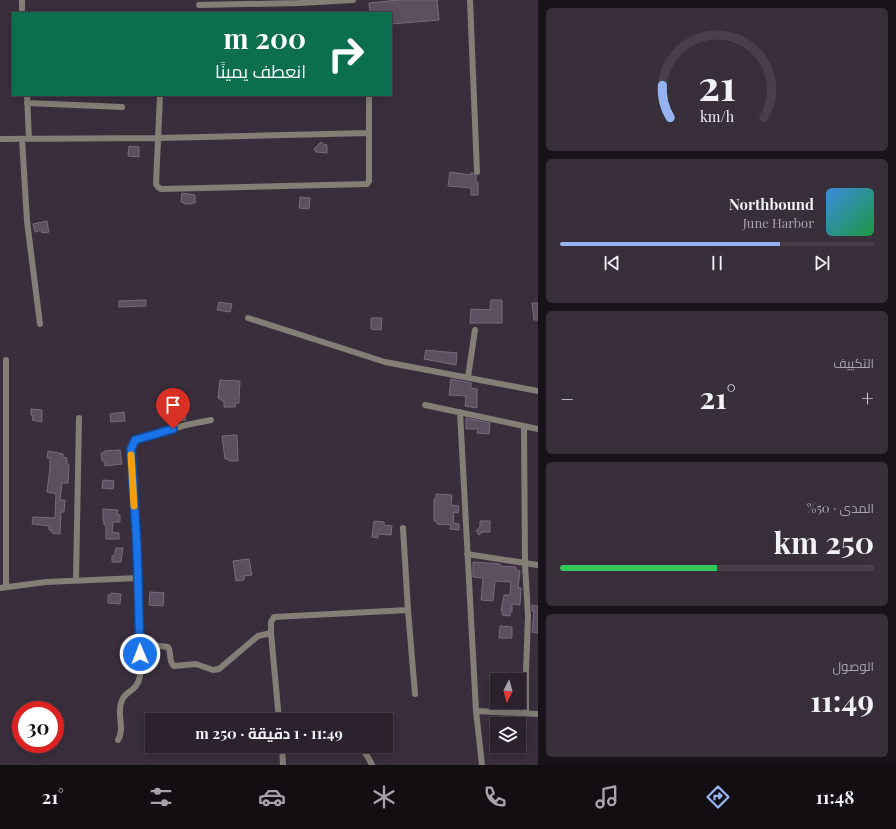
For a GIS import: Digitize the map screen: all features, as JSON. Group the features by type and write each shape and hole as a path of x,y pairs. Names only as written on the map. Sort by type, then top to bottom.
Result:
{"street":[{"path":"22,0 22,12"},
{"path":"199,6 354,0"},
{"path":"470,0 477,172"},
{"path":"27,96 29,139"},
{"path":"160,96 156,184 161,189 367,184 369,181 368,96"},
{"path":"27,103 122,107"},
{"path":"0,139 159,138 369,133"},
{"path":"22,139 27,221 40,324"},
{"path":"248,318 385,362 538,391"},
{"path":"468,377 475,330"},
{"path":"6,360 3,588 46,582 138,578"},
{"path":"425,405 538,429"},
{"path":"460,412 476,711 482,765"},
{"path":"76,580 79,418"},
{"path":"118,740 121,733 120,706 122,699 139,683 140,644 131,453 132,446 135,440 211,420"},
{"path":"524,426 525,564 528,616 526,714"},
{"path":"403,528 415,694"},
{"path":"467,554 538,565"},
{"path":"278,713 271,633 272,619 276,617 408,610"},
{"path":"140,644 168,647 170,649 171,662 174,666 196,664 216,670 224,666 258,636 271,633"},
{"path":"476,711 538,714"},
{"path":"282,753 283,765"},
{"path":"365,753 372,765"}],"building":[{"path":"398,0 437,0 439,20 392,24 392,12 370,12 369,3"},
{"path":"321,142 327,145 327,153 316,152 314,149"},
{"path":"129,146 139,147 139,157 128,156"},
{"path":"450,172 471,175 471,173 473,173 476,176 476,182 478,182 478,195 471,195 471,188 448,186"},
{"path":"182,193 195,195 195,203 184,204 184,202 181,202"},
{"path":"300,197 310,198 309,209 299,208"},
{"path":"47,221 49,232 42,233 41,230 35,232 33,224"},
{"path":"146,300 146,306 119,307 119,301"},
{"path":"491,300 502,300 502,323 470,323 471,309 490,310"},
{"path":"219,302 232,304 230,312 217,310"},
{"path":"532,303 538,303 538,320 534,320"},
{"path":"371,318 382,318 381,330 371,329"},
{"path":"426,350 457,353 456,365 424,359"},
{"path":"451,379 471,383 471,388 477,389 477,408 465,406 466,396 449,395"},
{"path":"220,380 240,381 239,403 236,403 235,407 224,407 224,402 218,398"},
{"path":"31,409 42,410 42,422 32,420 33,416 31,415"},
{"path":"184,409 186,420 178,421 176,410"},
{"path":"124,412 125,421 111,422 110,414"},
{"path":"466,418 490,423 489,434 477,433 478,429 466,429"},
{"path":"237,435 238,461 229,461 229,459 225,459 222,436"},
{"path":"120,450 122,464 105,466 105,461 102,461 101,453 104,453 104,451"},
{"path":"48,451 63,454 63,457 67,458 67,464 69,465 68,483 62,483 60,500 65,500 64,512 61,512 60,534 52,533 52,531 49,530 49,526 32,524 33,517 55,518 56,494 47,492 50,468 50,458 47,458"},
{"path":"103,480 114,481 113,489 102,488"},
{"path":"436,494 452,495 451,505 459,506 458,513 454,512 453,523 459,524 459,530 450,529 451,525 437,524 437,521 434,521 434,499 436,499"},
{"path":"103,509 118,510 117,515 120,515 120,522 113,522 112,532 119,533 119,539 106,539 106,525 104,525 103,521"},
{"path":"374,521 384,522 384,525 392,526 391,535 378,534 378,538 372,537"},
{"path":"480,521 490,521 490,532 482,532 479,535 476,531 480,527"},
{"path":"116,548 123,548 121,562 112,562 112,556 114,556"},
{"path":"249,559 252,575 244,576 244,580 236,581 233,561"},
{"path":"473,562 516,567 516,570 520,571 518,588 521,588 520,605 512,604 512,612 510,612 510,616 502,615 503,611 501,611 504,595 510,595 511,582 495,581 493,601 481,600 483,578 473,577"},
{"path":"150,592 164,593 163,606 149,605"},
{"path":"111,593 121,594 120,604 108,603 108,595 111,595"},
{"path":"532,605 538,606 538,633 532,632 534,611 532,611"},
{"path":"500,626 512,627 512,638 499,638"}],"slow traffic":[{"path":"131,455 134,506"}],"route":[{"path":"140,654 137,547 131,449 135,440 173,429"}]}
